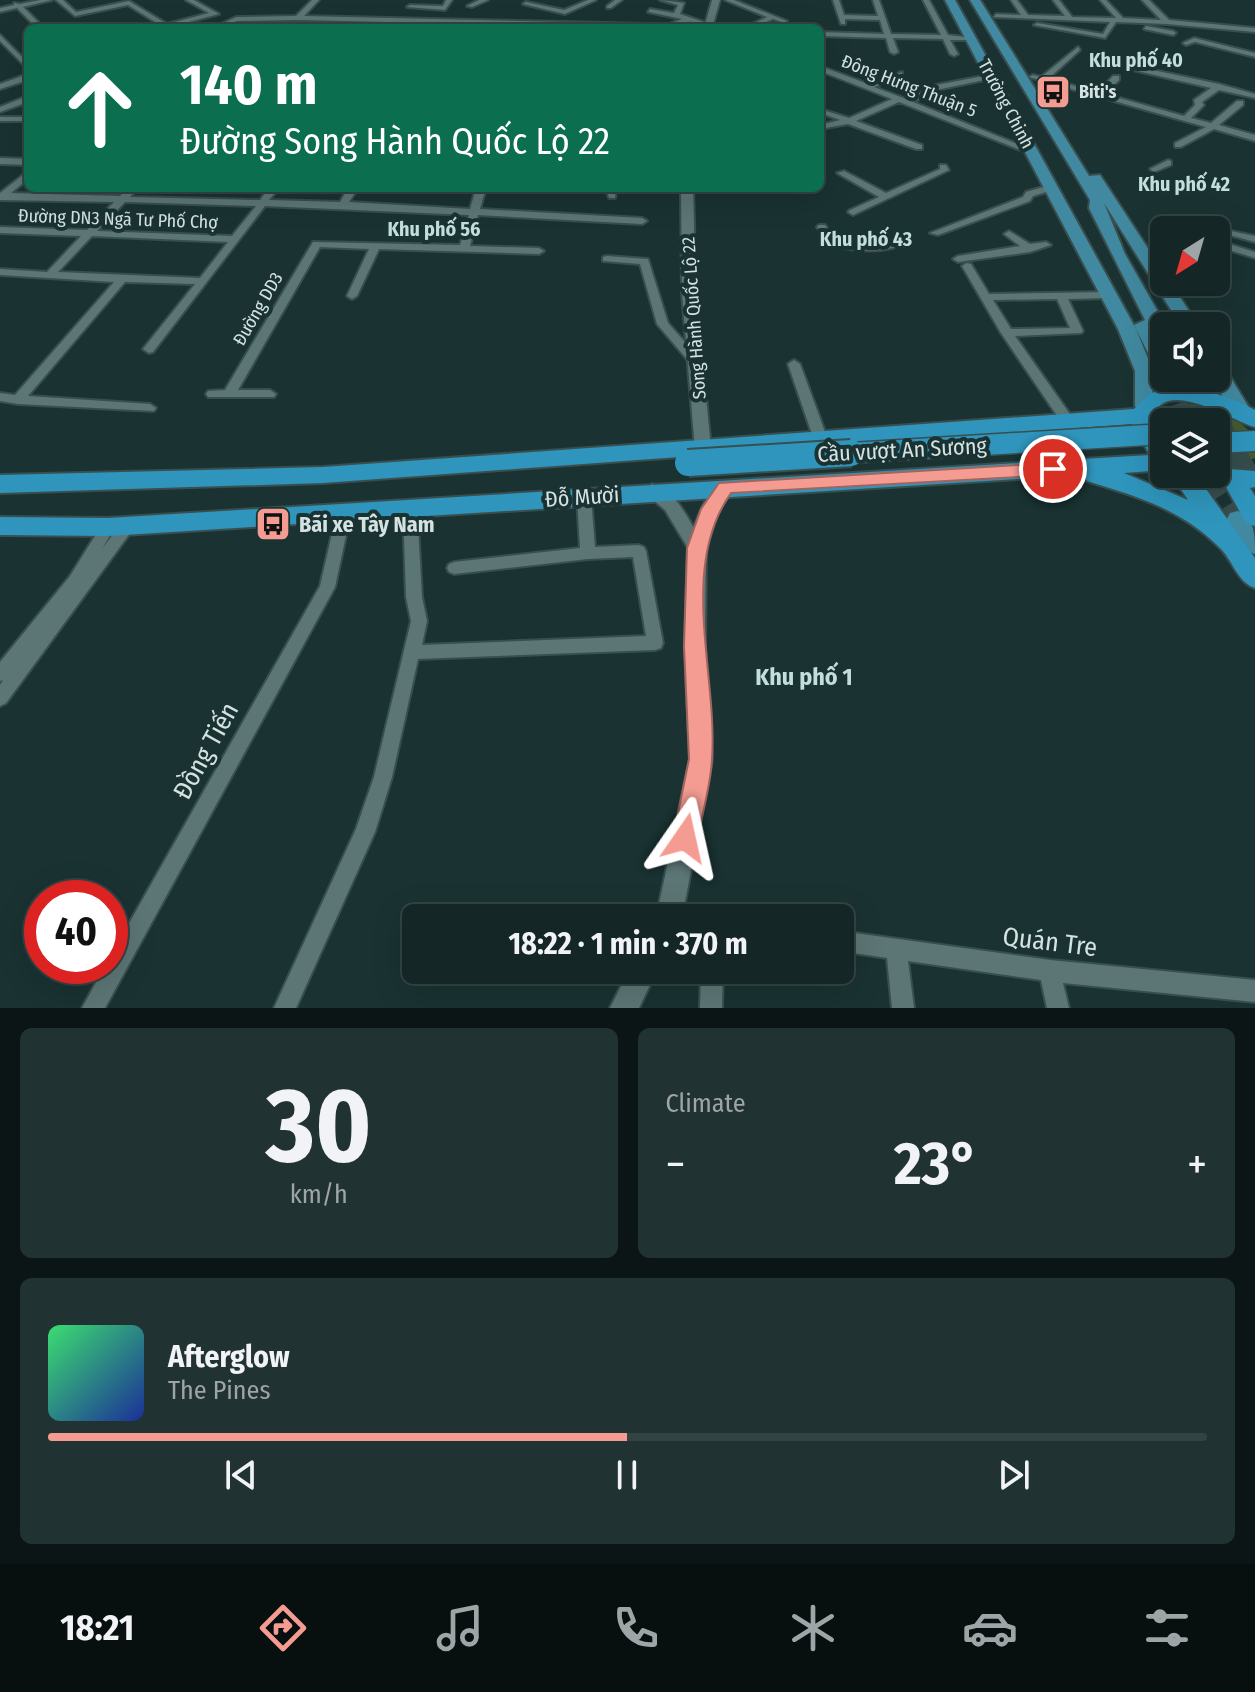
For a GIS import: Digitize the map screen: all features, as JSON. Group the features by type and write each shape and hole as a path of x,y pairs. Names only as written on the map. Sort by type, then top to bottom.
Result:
{"highway":[{"name":"Đỗ Mười","path":"0,511 148,510 615,482 694,463 821,440 1069,423 1142,411 1155,398 1170,392"},
{"path":"1199,392 1252,417"},
{"path":"1142,411 1150,442"},
{"path":"1230,426 1252,417"},
{"path":"1023,426 1049,439 1057,450 1053,469 1078,472 1239,530"},
{"name":"Cầu vượt An Sương","path":"694,463 1150,435"},
{"path":"1230,442 1255,441"},
{"name":"Cầu vượt An Sương","path":"694,463 1150,447"},
{"name":"Đỗ Mười","path":"0,484 271,478 582,456 694,463"},
{"path":"582,456 639,464"},
{"name":"Đỗ Mười","path":"0,496 224,490 694,463"},
{"path":"615,482 652,491 694,463"},
{"name":"Đỗ Mười","path":"0,526 118,526 1150,463"},
{"path":"1245,480 1239,530 1255,578"},
{"path":"1197,488 1239,530"}],"main road":[{"name":"Trường Chinh","path":"950,0 1050,188 1081,200 1114,207"},
{"name":"Trường Chinh","path":"961,0 1057,169 1081,200 1108,295 1127,329 1144,371 1142,411"},
{"name":"Trường Chinh","path":"975,0 1095,231 1117,254 1150,313"},
{"name":"Trường Chinh","path":"986,0 1039,78 1114,207 1181,312"},
{"path":"1081,200 1166,312"},
{"path":"1081,200 1086,228 1150,342"},
{"path":"1230,388 1252,417"}],"street":[{"path":"11,0 37,24"},
{"path":"0,10 49,0"},
{"path":"59,0 75,14 127,1 158,24"},
{"path":"189,0 236,19 400,20 440,24"},
{"path":"298,18 316,0"},
{"path":"397,24 413,3 445,8 449,0"},
{"path":"470,6 485,0"},
{"path":"526,4 565,12 593,0"},
{"path":"609,7 619,0"},
{"path":"663,0 685,2 676,15"},
{"path":"712,24 716,0"},
{"path":"728,0 784,21"},
{"path":"836,0 848,35"},
{"path":"876,0 894,52"},
{"path":"926,0 954,54"},
{"path":"1014,0 1026,17"},
{"path":"1056,0 1070,19"},
{"path":"1103,0 1116,21 1173,33"},
{"path":"1145,0 1167,22"},
{"path":"650,11 703,24"},
{"path":"173,24 215,13"},
{"path":"996,16 1167,22 1255,30"},
{"path":"462,24 510,17"},
{"path":"756,24 772,17"},
{"path":"841,17 882,18"},
{"path":"1039,18 1037,25 1105,36 1116,21"},
{"path":"225,24 236,19"},
{"path":"674,24 688,19"},
{"path":"485,22 536,24"},
{"path":"1182,23 1189,36 1228,44 1238,27"},
{"path":"824,34 971,38"},
{"path":"0,37 24,63"},
{"path":"1186,43 1194,40 1255,55"},
{"path":"1039,78 1078,49"},
{"path":"1123,65 1255,96"},
{"name":"Đông Hưng Thuận 5","path":"824,72 1031,151"},
{"path":"867,87 899,74"},
{"path":"824,126 849,121 939,87 991,76"},
{"path":"0,87 24,78"},
{"path":"1039,78 1255,138"},
{"path":"1100,95 1116,78"},
{"path":"1184,120 1200,105 1196,103 1219,86"},
{"path":"0,110 24,101"},
{"path":"1178,145 1212,127 1240,103"},
{"path":"824,112 919,147"},
{"path":"0,119 24,119"},
{"path":"0,161 24,162"},
{"path":"1154,169 1168,163"},
{"path":"853,212 945,170 943,167"},
{"path":"841,173 884,196"},
{"path":"1,197 24,177"},
{"path":"935,233 1005,209 1027,199 1029,194 1050,188"},
{"path":"49,275 129,192"},
{"path":"149,349 271,192"},
{"path":"343,205 351,192"},
{"path":"464,249 480,192"},
{"name":"Song Hành Quốc Lộ 22","path":"687,192 689,293 695,361 694,463"},
{"path":"1,197 343,205 642,221"},
{"path":"822,227 831,242 851,248 869,249 903,242"},
{"name":"Đường DN3 Ngã Tư Phố Chợ","path":"0,230 235,239"},
{"path":"1230,232 1255,239"},
{"path":"1009,234 1030,249"},
{"name":"Đường DD3","path":"231,391 317,244 376,245"},
{"path":"352,296 376,245 539,251"},
{"path":"1046,245 962,263 1069,423"},
{"path":"1230,247 1255,255"},
{"path":"607,259 644,261 663,324 695,361"},
{"path":"0,272 203,281"},
{"path":"18,400 122,279"},
{"path":"986,297 1108,295"},
{"path":"1007,333 1077,331 1061,296"},
{"path":"794,364 821,440"},
{"path":"212,394 231,391 270,394"},
{"path":"0,397 150,408"},
{"path":"673,904 701,759 695,646 697,548 710,509 726,487"},
{"path":"652,491 677,512 697,548"},
{"path":"584,497 588,553"},
{"path":"285,1008 365,832 414,652 419,621 414,597 410,508"},
{"name":"Đồng Tiến","path":"93,1008 327,587 344,512"},
{"path":"0,698 118,526"},
{"path":"414,652 655,643 639,551 588,553 454,568"},
{"path":"0,674 88,572"},
{"name":"Quán Tre","path":"854,943 1050,971 1255,991"},
{"path":"896,949 903,1008"},
{"path":"1050,971 1058,1008"},
{"path":"624,1008 636,984"},
{"path":"711,1008 712,984"}],"green space":[{"path":"1183,404 1211,408 1172,408"},
{"path":"1230,416 1255,438 1255,458 1230,466"}],"tunnel":[{"path":"1174,392 1181,408"},
{"path":"1210,392 1235,454"},
{"path":"1235,454 1255,489"},
{"path":"1219,488 1238,519"}],"place":[{"name":"Biti's","path":"1053,92"},
{"name":"Bãi xe Tây Nam","path":"273,524"}],"district":[{"name":"Khu phố 40","path":"1136,60"},
{"name":"Khu phố 42","path":"1184,184"},
{"name":"Khu phố 56","path":"434,229"},
{"name":"Khu phố 43","path":"866,239"},
{"name":"Khu phố 1","path":"804,677"}],"route":[{"path":"685,838 701,759 695,646 697,548 710,509 726,487 1053,469"}]}
